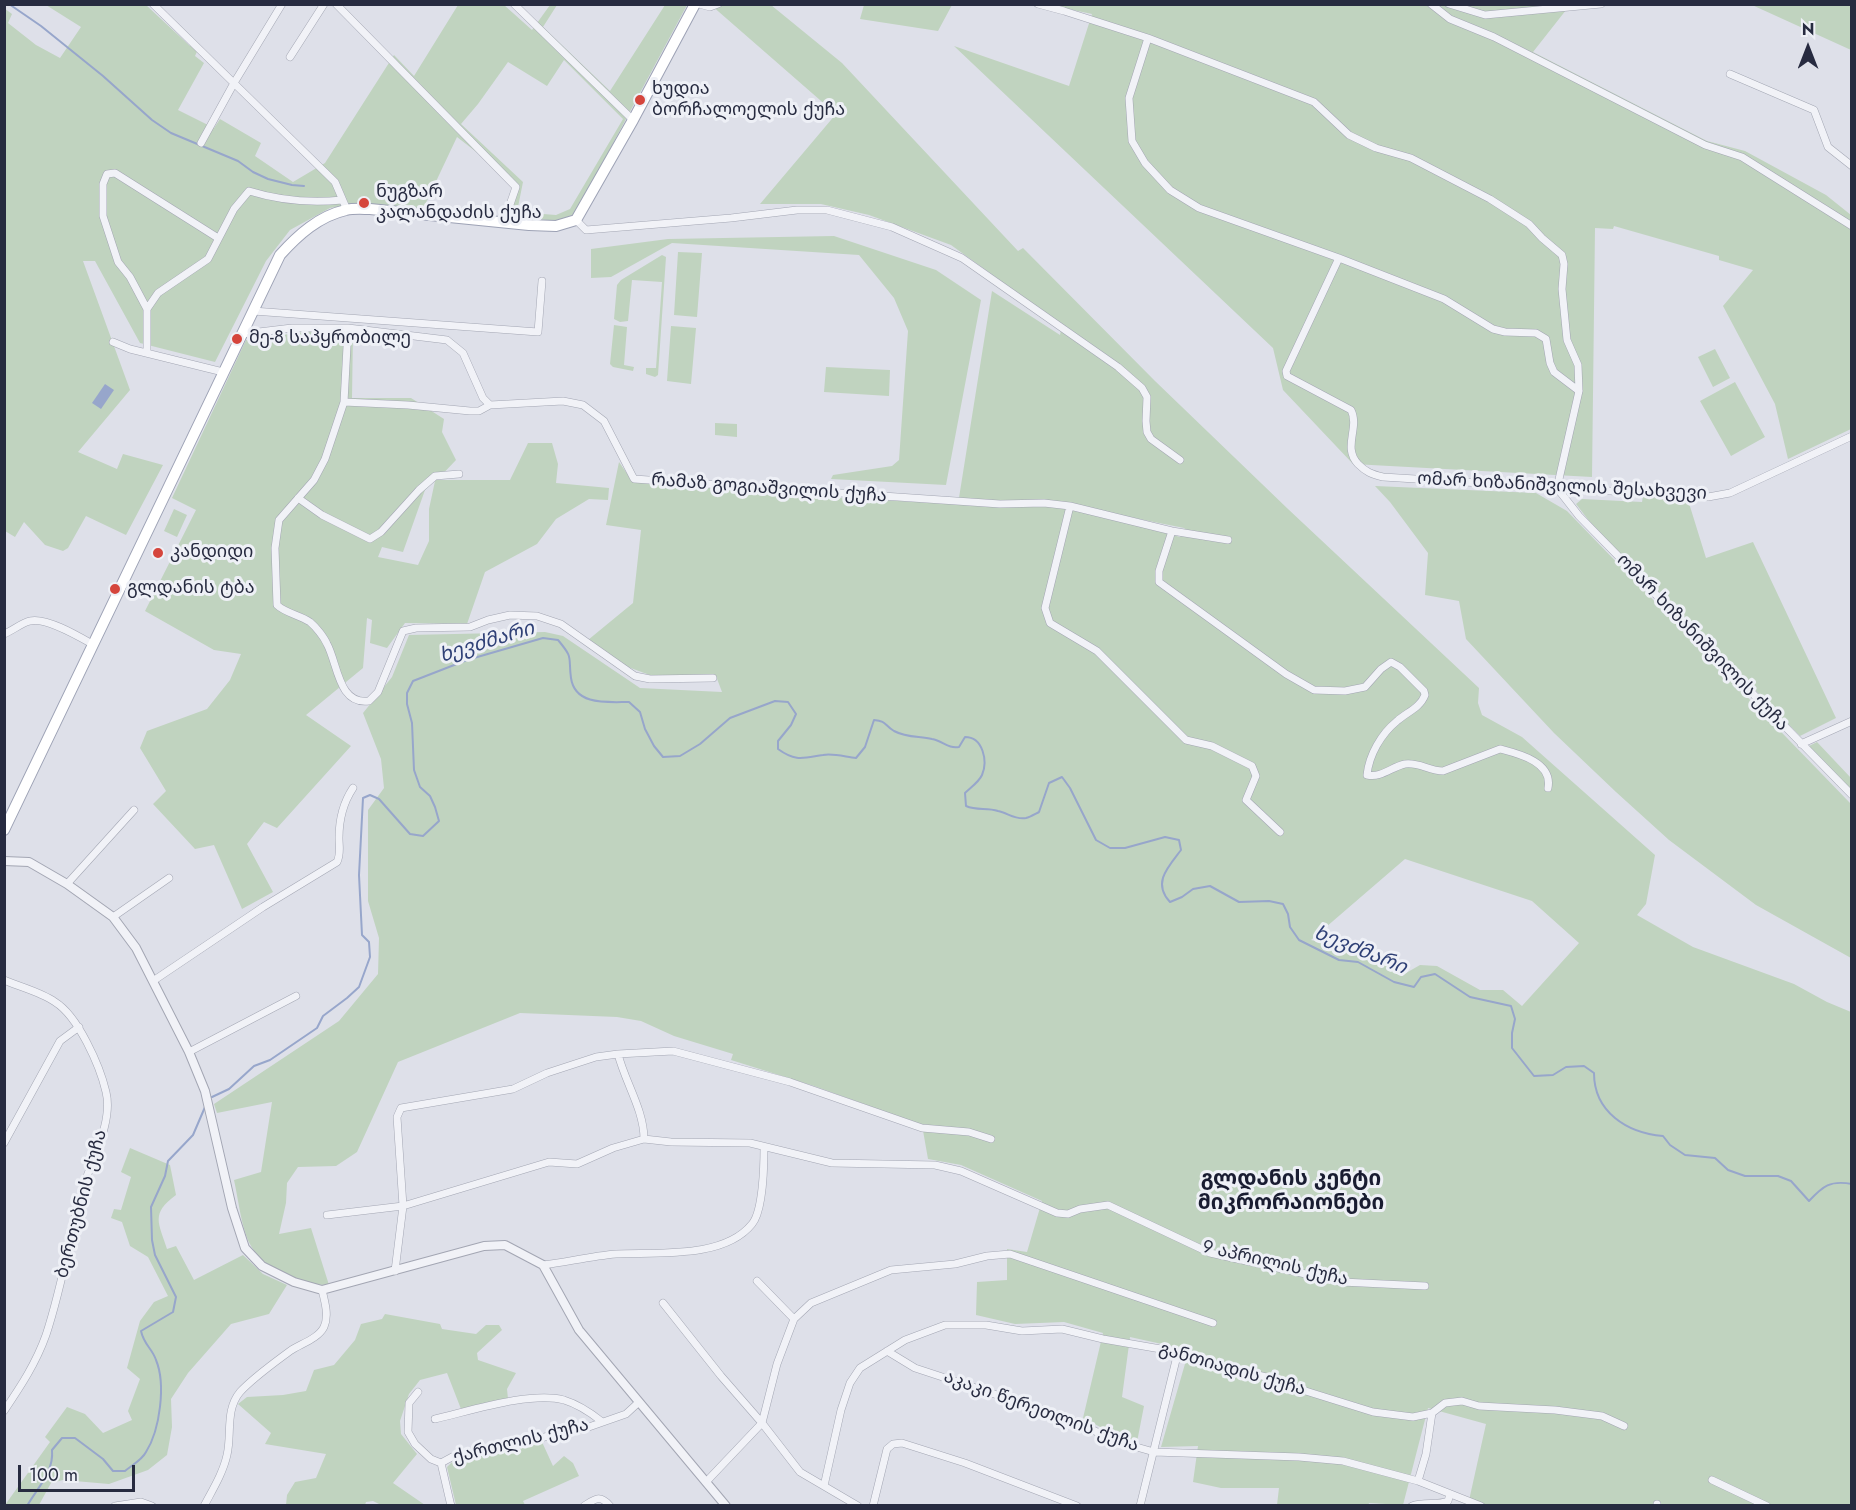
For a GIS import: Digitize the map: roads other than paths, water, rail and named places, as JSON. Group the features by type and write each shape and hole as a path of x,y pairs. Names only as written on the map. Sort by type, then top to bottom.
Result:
{"main road":[{"path":"4,830 280,255 299,234 345,205 556,226 576,220 695,4"}],"street":[{"path":"153,4 335,182 345,205"},
{"path":"201,143 282,4"},
{"path":"291,57 324,4"},
{"path":"336,4 516,187 504,222"},
{"path":"514,4 633,120"},
{"path":"699,4 710,7 718,4"},
{"path":"1038,4 1148,38 1314,102 1349,135 1376,148 1411,158 1490,199 1529,224 1562,255 1564,264 1562,290 1567,340 1578,365 1579,391 1557,488"},
{"path":"1431,4 1450,19 1494,37 1705,146 1742,158 1851,226"},
{"path":"1449,4 1485,15 1601,4"},
{"path":"1148,38 1129,98 1132,141 1145,163 1170,190 1199,208 1444,298 1493,329 1505,332 1536,333 1546,339 1554,372 1579,391"},
{"path":"1730,74 1814,110 1828,147 1851,166"},
{"path":"147,353 147,309 130,277 118,262 103,216 103,184 107,174 115,173 218,238"},
{"path":"147,309 158,292 208,259 234,209 249,191 262,195 345,205"},
{"path":"576,220 586,230 797,210 827,210 892,227 962,258 1118,367 1142,388 1147,397 1146,422 1147,432 1151,439 1180,460"},
{"name":"ომარ ხიზანიშვილის შესახვევი","path":"1339,258 1286,370 1287,376 1351,410 1353,420 1350,452 1368,474 1383,477 1708,497 1731,493 1851,436"},
{"path":"253,311 538,332 542,281"},
{"path":"242,334 292,328 348,328 447,340 463,353 483,398 490,405 479,411 470,411 344,402"},
{"path":"348,328 344,402 325,459 314,480 279,520 275,548 277,605 310,622 327,642 342,686 349,696 359,703 369,701 378,692 403,631 416,628 470,627 510,615 537,616 561,624 635,676 650,680 713,678"},
{"path":"113,342 223,372"},
{"name":"რამაზ გოგიაშვილის ქუჩა","path":"490,405 563,401 583,405 604,421 634,479 1000,504 1044,503 1070,506 1172,531 1228,540"},
{"path":"298,498 332,520 370,539 375,537 435,476 459,474"},
{"name":"ომარ ხიზანიშვილის ქუჩა","path":"1557,488 1579,516 1851,795"},
{"path":"1070,506 1045,608 1050,623 1097,651 1186,740 1212,746 1252,766 1256,776 1246,800 1280,832"},
{"path":"1172,531 1159,571 1159,582 1286,674 1314,690 1345,691 1365,687 1381,669 1391,662 1400,667 1424,691 1422,703 1396,721 1385,733 1374,750 1367,776 1381,775 1404,764 1416,764 1435,771 1443,771 1500,749 1532,760 1546,770 1550,781 1548,788"},
{"path":"4,634 29,621 43,622 73,633 92,644"},
{"path":"1801,744 1851,721"},
{"path":"153,981 262,907 337,862 340,853 339,827 342,813 353,788"},
{"path":"67,884 134,810"},
{"path":"4,861 29,862 67,884 113,917 136,948 189,1052 205,1091 232,1208 245,1248 262,1266 276,1275 322,1290 484,1246 505,1245 543,1265 579,1330 726,1506"},
{"path":"113,917 169,878"},
{"name":"ბერთუბნის ქუჩა","path":"4,980 55,1002 79,1027 87,1041 107,1093 107,1113 101,1137 81,1194 46,1335 29,1373 4,1411"},
{"path":"189,1052 296,996"},
{"path":"4,1143 60,1041 79,1027"},
{"path":"395,1271 403,1206 397,1117 401,1108 513,1089 547,1073 596,1057 673,1051 790,1082 922,1128 969,1132 991,1139"},
{"path":"618,1054 622,1072 644,1126 644,1139"},
{"name":"9 აპრილის ქუჩა","path":"327,1215 403,1206 549,1162 577,1164 613,1148 644,1139 671,1142 750,1143 832,1163 935,1165 961,1172 1057,1213 1068,1214 1080,1209 1108,1205 1210,1253 1342,1282 1425,1286"},
{"path":"543,1265 614,1254 708,1249 731,1241 753,1223 763,1190 765,1147"},
{"path":"706,1482 762,1423 777,1364 794,1319 811,1303 891,1270 955,1264 987,1256 1010,1254 1214,1323"},
{"path":"757,1281 794,1319"},
{"path":"204,1506 224,1468 228,1451 231,1407 240,1393 270,1366 316,1336 324,1327 327,1310 322,1290"},
{"path":"663,1303 800,1472 858,1506"},
{"name":"განთიადის ქუჩა","path":"824,1486 841,1410 850,1383 860,1368 905,1340 945,1325 986,1325 1022,1331 1062,1329 1103,1339 1178,1352 1204,1362 1266,1377 1373,1412 1413,1417 1432,1413 1445,1402 1462,1401 1479,1406 1555,1410 1602,1416 1624,1426"},
{"name":"აკაკი წერეთლის ქუჩა","path":"887,1352 915,1368 1064,1417 1119,1443 1154,1452 1299,1457 1343,1461 1418,1481 1481,1506"},
{"path":"1140,1506 1178,1352"},
{"path":"418,1392 409,1403 408,1432 415,1444 431,1459 441,1463"},
{"path":"435,1419 533,1398 564,1400 601,1421"},
{"name":"ქართლის ქუჩა","path":"451,1506 441,1463 452,1457 586,1428 626,1414 639,1402"},
{"path":"1418,1481 1426,1454 1432,1413"},
{"path":"873,1506 887,1449 893,1444 902,1443 965,1463 1077,1506"},
{"path":"1712,1480 1767,1506"},
{"path":"1412,1506 1422,1503 1444,1503 1448,1501 1450,1494"},
{"path":"584,1506 600,1497 610,1506"},
{"path":"115,1506 141,1502 152,1506"}],"water":[{"path":"105,384 114,390 101,409 92,403"}],"waterway":[{"path":"9,4 41,26 103,76 152,120 171,133 238,161 268,179 304,186"},
{"name":"ხევძმარი","path":"212,1097 229,1089 254,1066 270,1060 317,1028 323,1016 359,987 370,957 369,942 362,935 359,875 363,798 370,795 379,799 410,834 423,836 439,821 430,796 420,787 414,770 412,723 407,704 407,693 413,681 467,660 543,638 558,640 566,651 571,678 579,694 602,702 629,702 640,712 645,729 663,757 680,756 700,744 730,718 775,701 788,702 796,714 791,725 778,741 778,749 795,757 805,758 831,754 856,758 865,747 874,720 883,722 899,733 932,739 952,747 959,747 965,737 971,738 980,745 983,751 984,769 981,778 965,793 966,806 994,810 1018,818 1028,818 1039,812 1049,783 1062,777 1070,788 1096,840 1110,848 1125,848 1165,837 1179,840 1181,850 1167,869 1162,882 1162,888 1170,902 1193,889 1210,886 1239,902 1269,901 1283,904 1288,914 1290,927 1299,940 1339,960 1358,962 1394,982 1414,987 1421,977 1435,974 1470,997 1511,1006 1515,1019 1512,1048 1534,1076 1553,1075 1566,1067 1584,1066 1594,1073 1595,1087 1600,1099 1615,1118 1637,1130 1663,1136 1670,1145 1685,1155 1715,1158 1728,1170 1745,1176 1778,1176 1791,1181 1809,1201 1828,1185 1852,1184"},
{"name":"ხევძმარი","path":"27,1506 48,1472 52,1450 62,1438 75,1438 103,1459 113,1471 125,1471 142,1458 151,1443 158,1420 161,1381 156,1360 141,1331 173,1312 176,1297 155,1255 151,1207 165,1176 168,1161 193,1135 205,1107"}],"place":[{"name":"ხუდია ბორჩალოელის ქუჩა","path":"640,100"},
{"name":"ნუგზარ კალანდაძის ქუჩა","path":"364,203"},
{"name":"მე-8 საპყრობილე","path":"237,339"},
{"name":"კანდიდი","path":"158,553"},
{"name":"გლდანის ტბა","path":"115,589"}],"district":[{"name":"გლდანის კენტი მიკრორაიონები","path":"1291,1192"}]}
